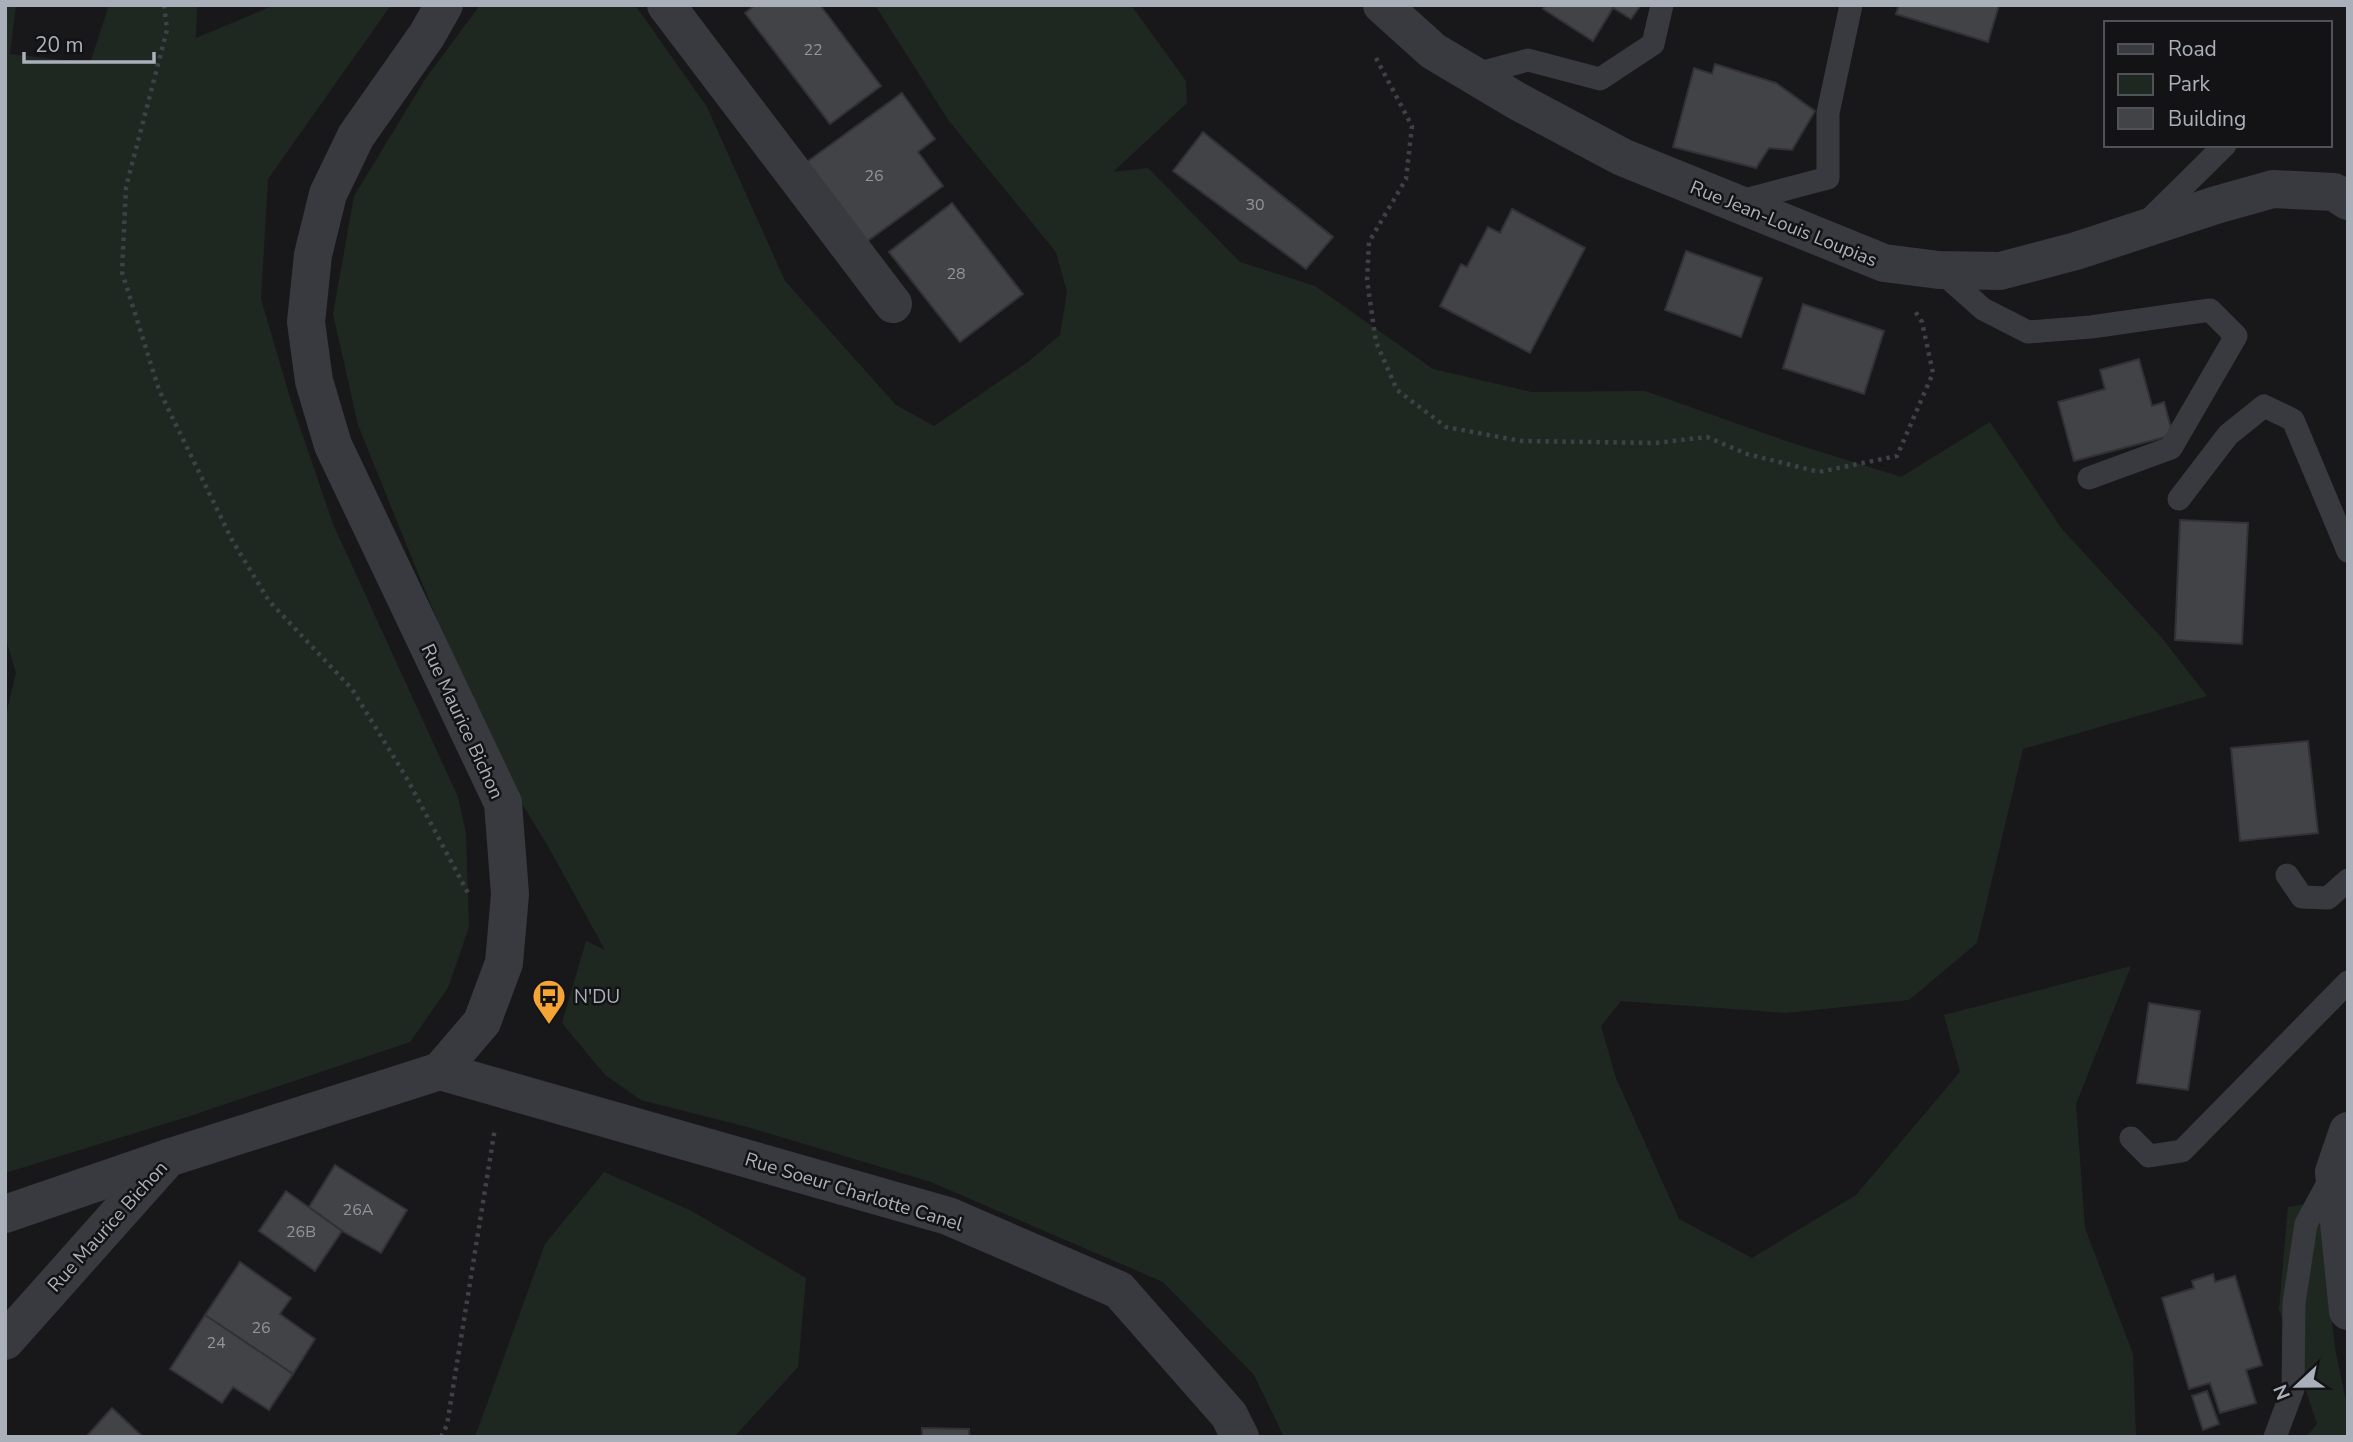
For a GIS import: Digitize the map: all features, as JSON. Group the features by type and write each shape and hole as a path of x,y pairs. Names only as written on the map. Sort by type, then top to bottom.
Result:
{"street":[{"name":"Rue Maurice Bichon","path":"5,1341 168,1158 440,1071 482,1022 504,963 510,894 503,803 333,445 314,382 306,321 313,255 328,194 356,136 427,35 444,5"},
{"path":"667,5 892,304"},
{"name":"Rue Jean-Louis Loupias","path":"1382,5 1433,51 1517,102 1622,157 1884,263 1939,270 2000,271 2076,251 2273,189 2334,192 2348,201"},
{"name":"Rue Soeur Charlotte Canel","path":"440,1071 948,1216 1119,1290 1230,1415 1240,1437"},
{"path":"2348,1131 2334,1172 2348,1311"},
{"path":"5,1214 168,1158"}],"lane":[{"path":"1472,75 1528,60 1600,79 1653,44 1662,5"},
{"path":"1734,203 1829,178 1828,113 1851,5"},
{"path":"2138,230 2223,147"},
{"path":"1939,270 1983,309 2028,332 2091,327 2210,310 2236,336 2171,448 2089,478"},
{"path":"2179,499 2228,435 2264,406 2293,420 2348,551"},
{"path":"2287,875 2302,897 2328,898 2348,880"},
{"path":"2131,1138 2149,1156 2182,1152 2348,982"},
{"path":"2275,1437 2293,1389 2294,1303 2306,1224 2334,1172"}],"path":[{"path":"164,5 167,30 126,187 122,272 159,390 232,540 269,601 352,688 406,777 470,896"},
{"path":"1370,47 1412,126 1406,179 1369,242 1367,280 1376,342 1397,390 1446,427 1521,441 1656,443 1707,437 1747,454 1819,472 1897,456 1933,373 1922,322 1884,263"},
{"path":"441,1437 447,1424 501,1088"}],"green space":[{"path":"5,5 16,5 10,54 90,63 109,5 197,5 196,38 275,5 391,5 268,179 261,299 291,401 333,524 458,797 466,833 469,927 448,988 410,1042 187,1117 5,1173 5,719 16,673 5,636"},
{"path":"480,5 635,5 707,107 785,281 896,405 934,426 1028,362 1060,335 1067,292 1056,252 949,121 875,5 1131,5 1186,81 1187,103 1113,172 1148,168 1240,262 1315,286 1433,369 1531,392 1645,391 1786,441 1901,477 1990,422 2062,529 2162,638 2207,696 2023,749 1977,943 1909,1000 1786,1013 1621,1001 1601,1026 1616,1078 1679,1219 1752,1258 1856,1195 1960,1072 1944,1015 2131,966 2076,1104 2085,1228 2133,1354 2136,1437 1284,1437 1254,1375 1163,1282 931,1182 751,1128 641,1100 605,1075 562,1023 586,941 605,950 549,848 491,753 358,425 333,314 354,196 426,78"},
{"path":"604,1172 690,1210 806,1278 798,1367 734,1437 475,1437 545,1244"},
{"path":"2319,1202 2335,1348 2348,1411 2348,1437 2306,1437 2317,1424 2279,1309 2288,1207"}],"building":[{"path":"755,5 820,5 881,86 830,124 745,13"},
{"path":"1545,5 1641,5 1631,19 1613,8 1593,41 1543,9"},
{"path":"1899,5 1999,5 1988,42 1896,14"},
{"path":"1715,64 1776,83 1815,111 1792,150 1769,148 1756,168 1673,147 1694,68 1712,74"},
{"path":"902,93 935,139 918,152 943,186 862,245 804,164"},
{"path":"1203,132 1333,237 1306,269 1173,171"},
{"path":"952,203 1023,294 960,342 889,252"},
{"path":"1512,209 1585,248 1530,353 1440,306 1461,264 1467,267 1488,227 1500,233"},
{"path":"1686,251 1762,278 1741,337 1665,310"},
{"path":"1803,304 1884,331 1864,394 1783,368"},
{"path":"2139,359 2152,406 2164,402 2173,435 2074,461 2058,402 2105,389 2100,370"},
{"path":"2180,520 2248,523 2242,644 2175,640"},
{"path":"2308,741 2318,833 2240,841 2231,748"},
{"path":"2149,1003 2200,1011 2188,1090 2137,1083"},
{"path":"335,1165 407,1210 381,1253 342,1231 309,1207"},
{"path":"286,1191 342,1231 315,1271 259,1231"},
{"path":"240,1262 291,1298 280,1314 315,1339 293,1374 205,1315"},
{"path":"2213,1274 2215,1282 2235,1276 2262,1365 2246,1370 2256,1403 2220,1413 2210,1383 2189,1389 2162,1298 2194,1288 2192,1281"},
{"path":"205,1315 293,1374 269,1410 233,1387 222,1403 170,1369"},
{"path":"2207,1391 2219,1424 2203,1430 2192,1396"},
{"path":"112,1408 143,1437 86,1437"},
{"path":"922,1428 969,1429 969,1437 922,1437"}],"place":[{"name":"N'DU","path":"549,1026"}]}
